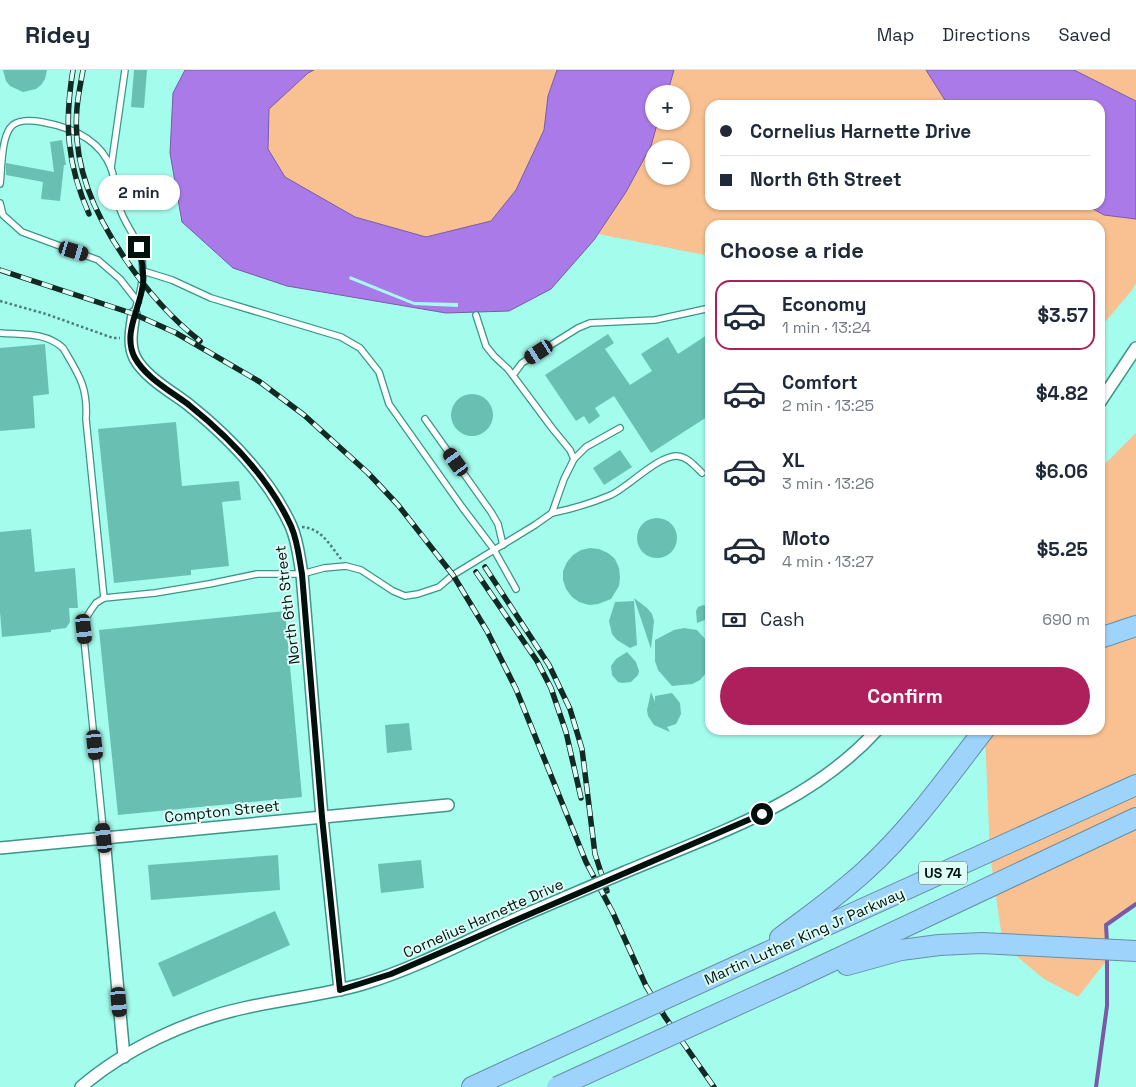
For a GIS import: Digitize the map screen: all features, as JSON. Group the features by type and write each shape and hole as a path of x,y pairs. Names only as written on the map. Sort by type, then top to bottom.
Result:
{"highway":[{"path":"1105,636 1136,626"},
{"path":"750,960 844,890 878,859 920,811 980,735"},
{"name":"Martin Luther King Jr Parkway","path":"472,1087 1136,786"},
{"name":"US 74","path":"557,1087 792,980 1136,818"},
{"path":"792,980 901,950 939,945 982,943 1136,951"}],"street":[{"name":"North 6th Street","path":"136,308 131,338 134,355 144,371 192,407 237,448 270,490 291,526 297,545 302,574 322,817 340,990"},
{"path":"1105,394 1136,348"},
{"name":"Cornelius Harnette Drive","path":"81,1087 100,1072 160,1037 209,1017 250,1006 340,990 391,974 524,915 762,814 792,799 838,768 872,735"},
{"name":"Compton Street","path":"0,848 448,805"},
{"path":"104,838 124,1057"}],"lane":[{"path":"111,168 125,70"},
{"path":"0,184 6,135 11,126 22,121 38,121 78,132 100,150 111,168"},
{"name":"North 6th Street","path":"111,168 120,209 139,247 143,264 143,285 136,308"},
{"path":"0,203 3,215 22,232 98,260 120,279 136,308"},
{"path":"143,271 172,280 211,298 341,337 360,348 379,372 389,404 494,550 516,589"},
{"path":"513,375 522,363 578,328 590,323 655,320 705,309"},
{"path":"476,315 486,346 513,375 570,450 574,459"},
{"path":"0,333 38,336 59,343 64,348 85,389 86,419 104,598"},
{"path":"425,419 491,512 498,524 503,545"},
{"path":"552,513 574,459 586,447 620,428"},
{"path":"104,838 84,629 86,618 91,610 96,603 104,598 155,593 257,574 302,574 324,568 346,566 361,570 393,591 405,596 418,594 439,587 453,575 552,513 577,507 612,494 664,459 677,456 689,460 702,473"}],"path":[{"path":"0,301 46,314 113,338 131,338"},
{"path":"291,526 308,527 321,533 346,566"}],"shaded area":[{"path":"185,70 314,70 308,73 269,109 268,149 285,177 355,217 426,237 491,221 516,190 544,130 548,96 557,70 674,70 670,85 645,85 645,130 655,130 653,140 645,140 645,157 626,192 594,240 551,289 509,311 446,313 287,286 233,268 182,222 170,153 173,93"},
{"path":"314,70 557,70 548,96 544,130 516,190 491,221 426,237 355,217 285,177 268,149 269,109 308,73"},
{"path":"674,70 926,70 945,100 705,100 705,210 1095,210 1104,215 1136,219 1136,283 1105,322 1105,220 705,220 705,255 598,234 624,194 645,155 645,185 690,185 690,140 651,140 655,130 690,130 690,85 670,85"},
{"path":"926,70 1074,70 1136,101 1136,219 1104,215 1095,210 1105,210 1105,100 945,100"},
{"path":"1074,70 1136,70 1136,101"},
{"path":"1136,433 1136,904 1106,925 1107,960 1078,997 1044,979 1003,945 990,855 985,735 1105,735 1105,464"}],"pier":[{"path":"350,276 414,302 458,303 458,307 414,305 349,279"}],"building":[{"path":"3,70 47,70 41,85 36,89 23,92 10,86 6,81"},
{"path":"134,70 147,70 144,108 131,107"},
{"path":"62,140 66,165 64,165 60,201 41,199 43,182 6,175 6,163 54,172 50,142"},
{"path":"608,334 614,343 605,349 630,385 652,371 641,354 668,337 678,354 705,336 705,418 651,453 614,396 595,408 600,416 589,424 584,416 576,421 545,375"},
{"path":"45,344 49,394 33,396 35,428 0,431 0,348"},
{"path":"472,394 487,400 493,415 487,430 472,436 457,430 451,415 457,400"},
{"path":"176,422 182,486 239,481 241,500 222,502 229,566 191,570 191,575 114,583 98,429"},
{"path":"620,450 632,467 604,485 593,468"},
{"path":"653,518 661,518 668,521 674,527 677,538 674,549 668,555 661,558 653,558 646,555 640,549 637,542 637,534 640,527 646,521"},
{"path":"31,529 35,572 75,568 78,608 69,608 70,622 66,628 51,630 51,632 2,637 0,612 0,532"},
{"path":"599,549 615,559 620,577 619,586 611,599 589,605 579,602 572,597 566,589 563,571 573,555 581,550"},
{"path":"634,598 652,614 654,621 651,649"},
{"path":"634,601 637,645 630,648 617,640 612,634 609,621 615,602"},
{"path":"705,606 705,620 697,623 696,611 698,607"},
{"path":"285,611 302,797 118,815 99,630"},
{"path":"684,628 697,630 705,639 705,674 700,680 692,684 672,686 658,670 655,661 655,640 674,630"},
{"path":"627,652 636,662 639,671 638,675 631,682 622,683 618,682 612,675 611,666 616,659"},
{"path":"651,692 655,702 655,696 672,693 680,703 681,714 676,724 667,727 670,732 654,725 648,716 647,710"},
{"path":"409,723 412,750 387,753 385,725"},
{"path":"278,855 280,890 151,900 148,865"},
{"path":"421,860 424,888 381,893 378,864"},
{"path":"275,911 290,945 173,997 158,963"}],"waterway":[{"path":"1107,943 1106,925 1136,904"},
{"path":"1096,1087 1107,1006 1107,955"}],"railway":[{"path":"73,70 68,126 69,144 76,178 89,214"},
{"path":"83,70 76,129 82,169 95,207 115,243 142,282 160,304 200,341"},
{"path":"0,270 134,314 176,333 260,382 304,415 368,473 398,505 453,575 487,631 516,689 586,862 613,913 646,986 665,1017 714,1087"},
{"path":"485,567 549,665 570,709 582,749 595,854 607,891"},
{"path":"476,572 537,661 551,688 566,732 581,798"}],"route":[{"path":"139,247 143,264 143,285 134,314 131,338 136,359 144,371 192,407 237,448 253,466 270,490 291,526 297,545 302,574 322,817 340,990 391,974 524,915 762,814"}]}
